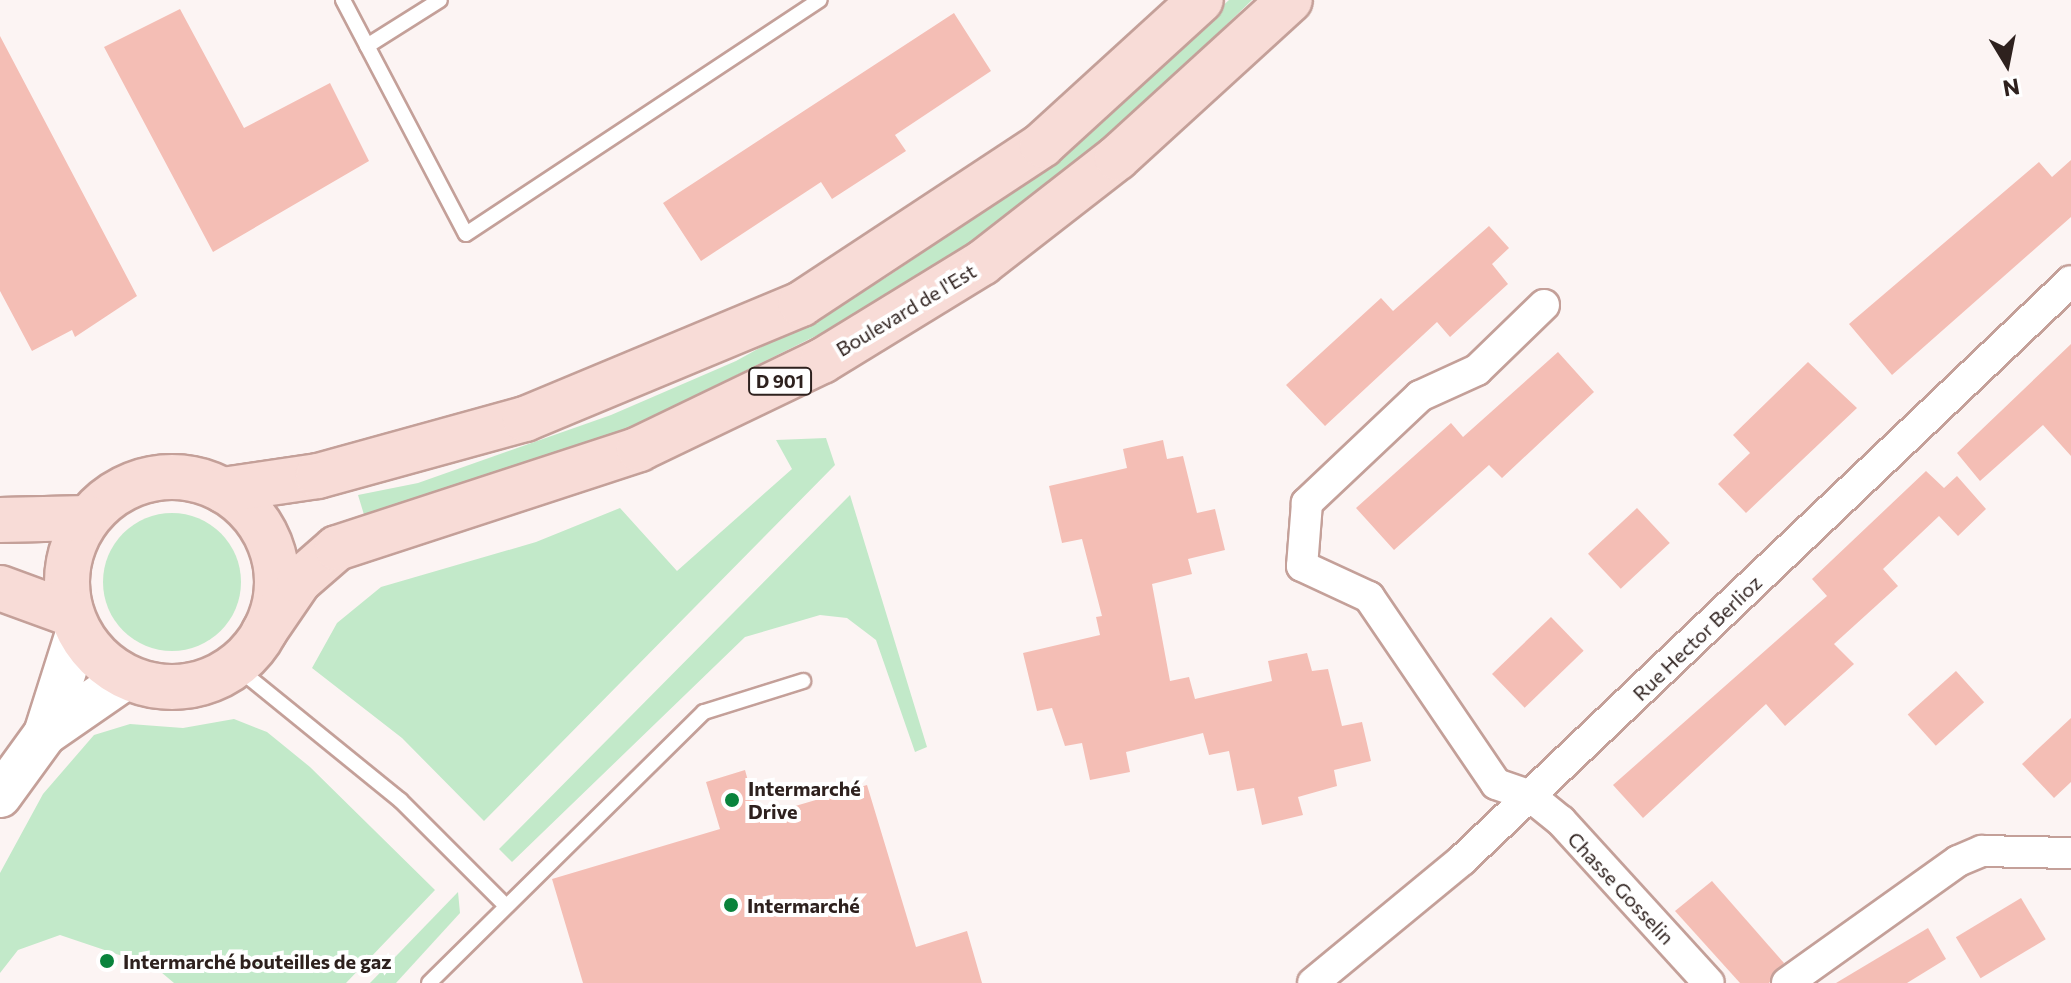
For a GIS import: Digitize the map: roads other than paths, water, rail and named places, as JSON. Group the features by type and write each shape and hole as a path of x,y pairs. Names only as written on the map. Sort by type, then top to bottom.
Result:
{"main road":[{"path":"223,490 318,476 525,419 801,304 1042,145 1201,0"},
{"name":"Boulevard de l'Est","path":"264,632 299,581 337,548 639,449 822,361 982,263 1254,37 1290,0"},
{"path":"0,588 74,622 126,678 182,686 235,666 264,632 275,564 258,521 223,490 195,480 151,480 110,497 88,518 68,563 74,622"},
{"path":"0,520 88,518"}],"street":[{"name":"Rue Hector Berlioz","path":"1313,983 1530,796 2071,281"},
{"path":"1530,796 1496,784 1369,597 1302,566 1307,503 1420,396 1477,370 1544,305"},
{"path":"45,734 74,622"},
{"path":"0,796 45,734 126,678"},
{"name":"Chasse Gosselin","path":"1530,796 1709,983"},
{"path":"1787,983 1958,861 1982,851 2071,853"}],"lane":[{"path":"343,0 466,234 819,0"},
{"path":"367,46 440,0"},
{"path":"235,666 388,790 505,905"},
{"path":"429,983 704,712 803,681"}],"place":[{"name":"Intermarché Drive","path":"732,800"},
{"name":"Intermarché","path":"731,905"},
{"name":"Intermarché bouteilles de gaz","path":"107,961"}]}
